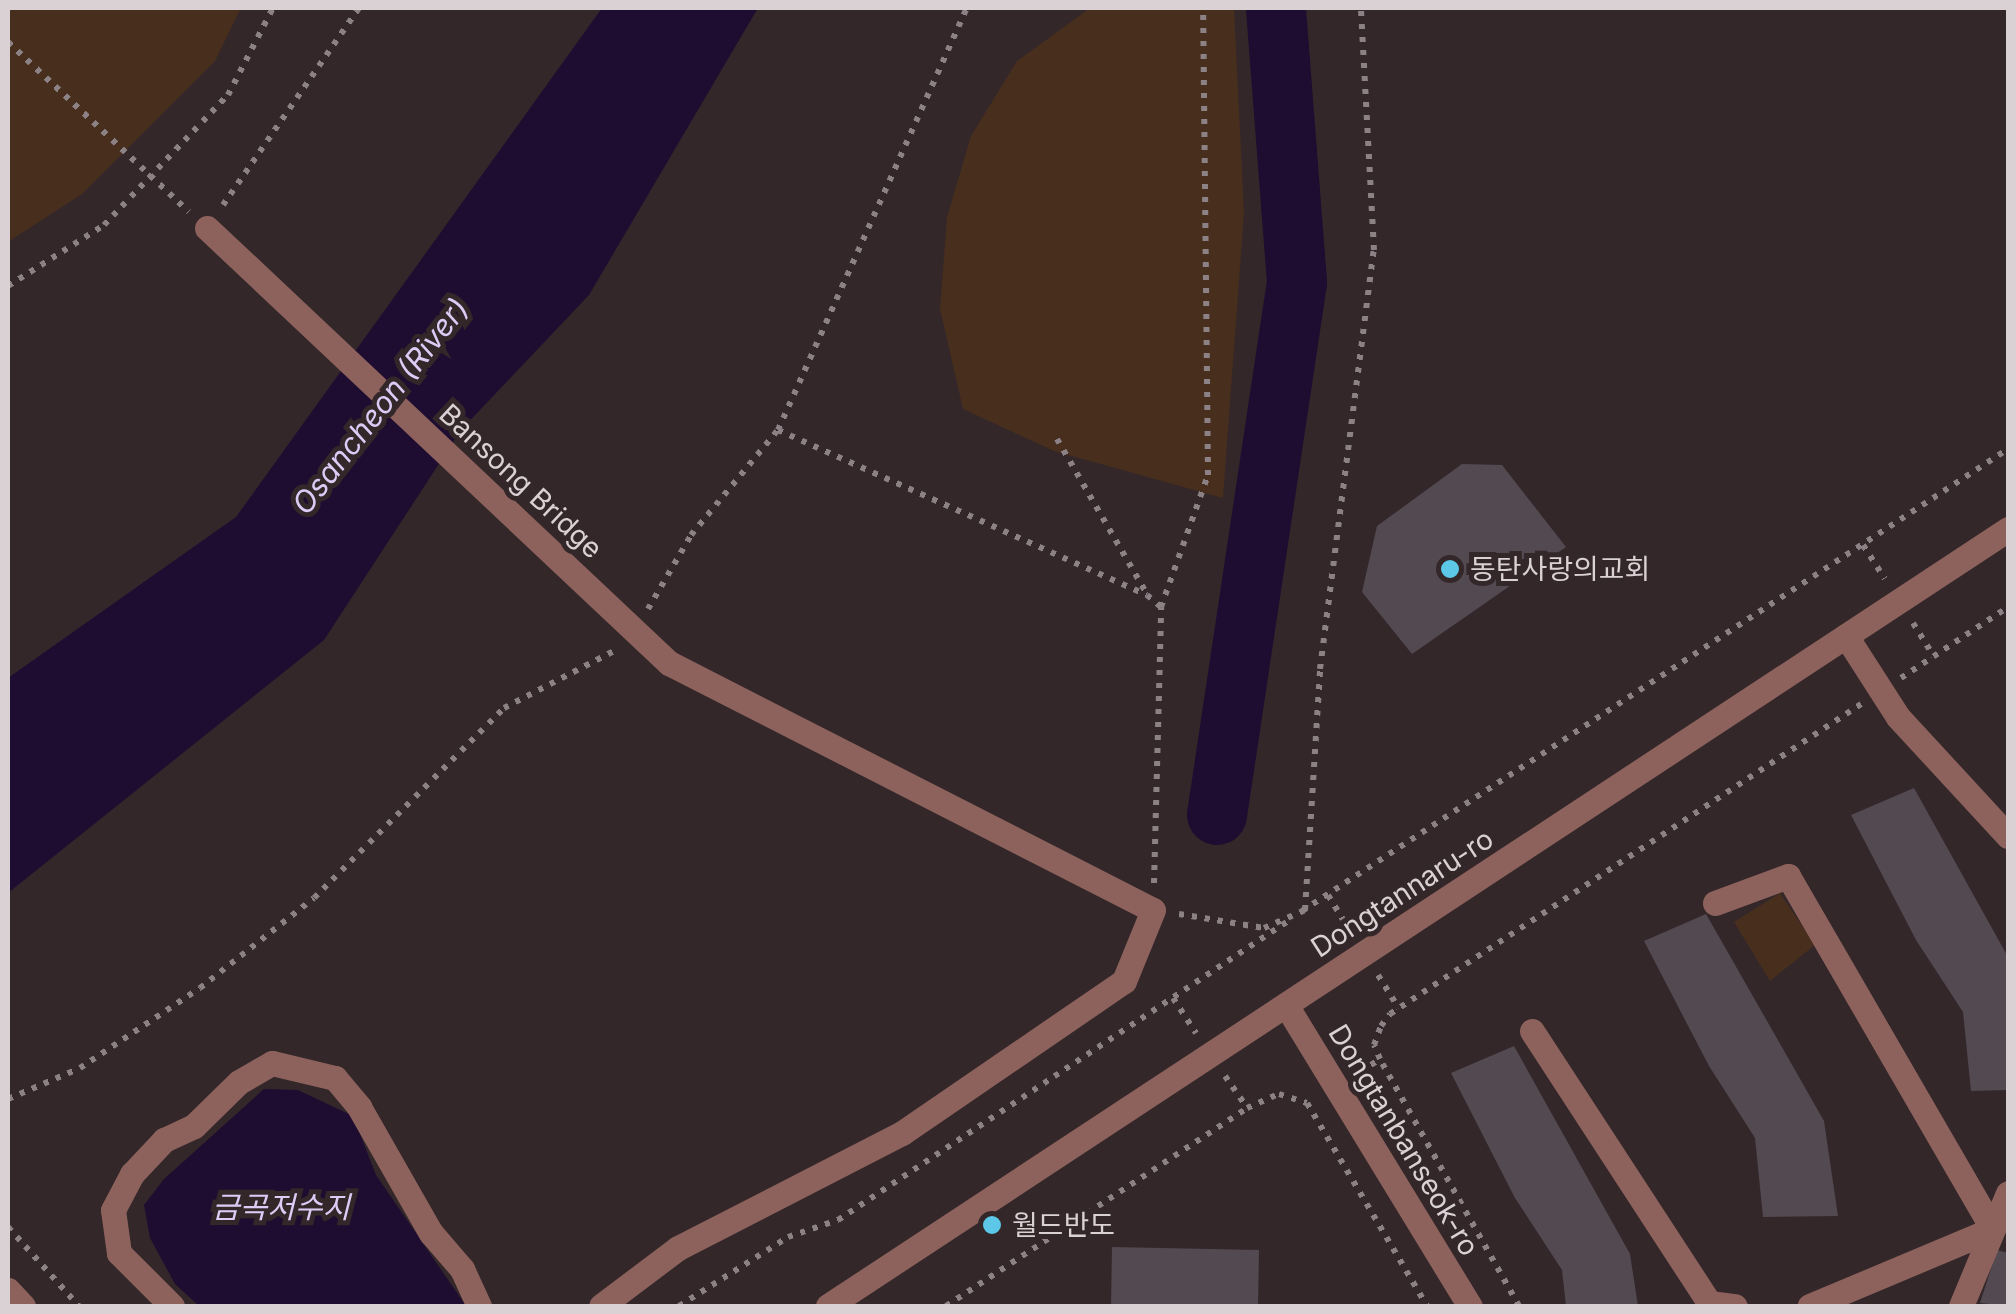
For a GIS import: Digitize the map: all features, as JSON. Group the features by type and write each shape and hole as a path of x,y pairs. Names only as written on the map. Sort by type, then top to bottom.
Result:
{"street":[{"name":"Bansong Bridge","path":"206,228 625,631 669,663 1153,910"},
{"name":"Dongtannaru-ro","path":"828,1306 2008,529"},
{"path":"1846,636 1898,717 2008,836"},
{"path":"1716,903 1788,876 1993,1229"},
{"path":"601,1306 678,1248 902,1133 1124,981 1153,910"},
{"name":"Dongtanbanseok-ro","path":"1286,1005 1470,1306"},
{"path":"1532,1031 1709,1303 1734,1306"},
{"path":"172,1306 118,1253 113,1210 132,1174 164,1140 194,1126 239,1082 272,1064 334,1078 359,1107 391,1171 462,1269 478,1306"},
{"path":"1961,1306 2008,1192"},
{"path":"1810,1306 1993,1229"},
{"path":"8,1290 23,1306"}],"path":[{"path":"8,286 104,225 228,95 274,8"},
{"path":"8,42 206,228 359,8"},
{"path":"8,1099 80,1068 200,988 314,898 504,708 625,631 691,535 778,430 967,8"},
{"path":"1203,8 1208,475 1161,607 1153,910 1264,928 1305,910"},
{"path":"1305,910 1316,820 1320,669 1374,250 1361,8"},
{"path":"778,430 1148,595"},
{"path":"1057,440 1148,595 1161,607"},
{"path":"680,1306 788,1237 838,1220 2008,449"},
{"path":"1934,656 2008,607"},
{"path":"1520,1306 1380,1059 1374,1045 1381,1026 1390,1014 1859,706"},
{"path":"946,1306 1247,1108 1279,1094 1307,1104 1427,1306"},
{"path":"8,1227 79,1306"}],"shaded area":[{"path":"8,8 241,8 215,61 82,194 8,242"},
{"path":"1090,8 1234,8 1244,213 1223,498 1054,451 963,409 940,309 947,217 971,136 1017,61"},
{"path":"1780,893 1815,945 1770,981 1734,922"}],"water":[{"name":"Osancheon (River)","path":"602,8 758,8 589,295 461,430 324,640 8,893 8,678 236,517"},
{"name":"금곡저수지","path":"264,1089 298,1090 353,1116 376,1175 466,1306 199,1306 175,1284 150,1238 144,1205 164,1179"}],"building":[{"name":"동탄사랑의교회","path":"1462,464 1502,465 1566,547 1412,654 1362,592 1377,526"},
{"path":"1914,788 2008,957 2008,1090 1971,1091 1963,1012 1916,940 1851,815"},
{"path":"1706,914 1824,1121 1838,1216 1763,1217 1755,1138 1709,1066 1644,941"},
{"path":"1514,1046 1630,1254 1638,1306 1566,1306 1562,1270 1515,1198 1451,1073"},
{"path":"1112,1247 1259,1250 1258,1306 1111,1306"},
{"path":"1997,1250 2008,1253 2008,1306 1980,1303"}],"waterway":[{"path":"1217,815 1297,282 1276,8"}],"place":[{"name":"동탄사랑의교회","path":"1450,569"},
{"name":"월드반도","path":"992,1225"}]}
